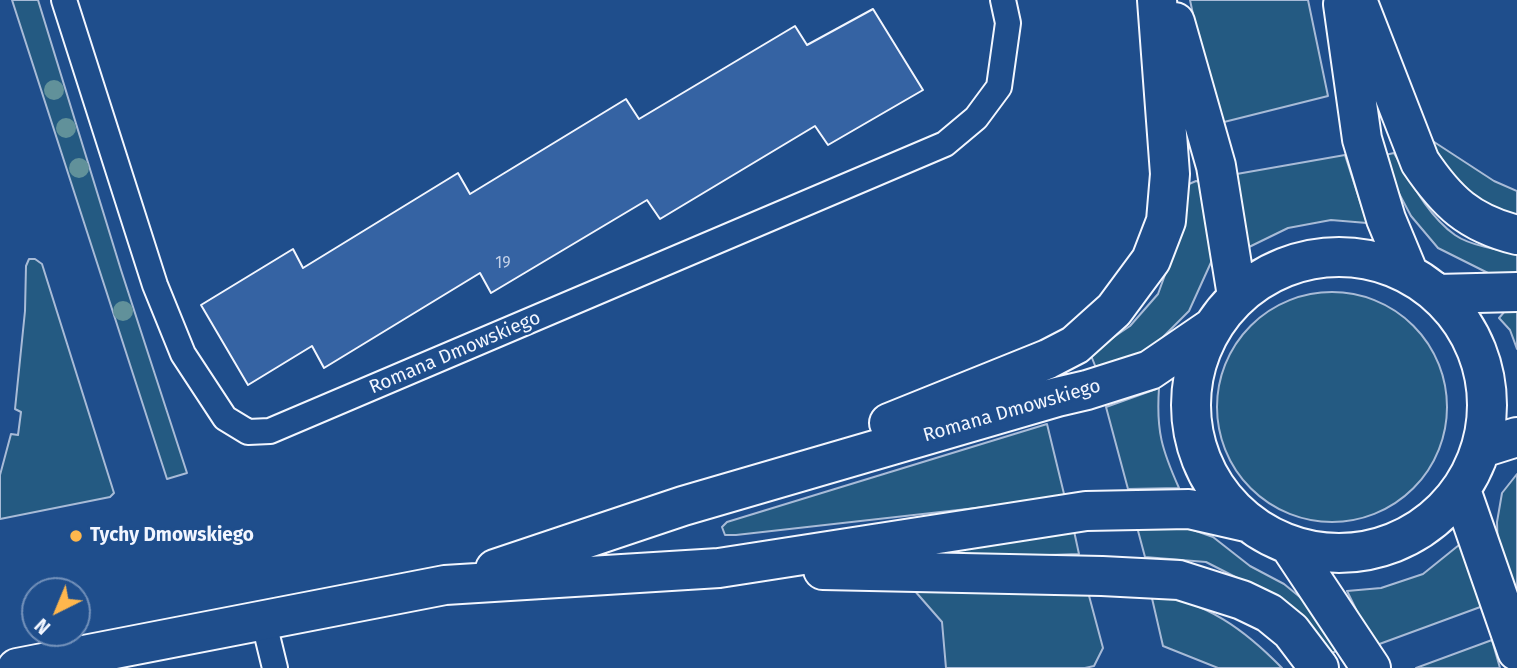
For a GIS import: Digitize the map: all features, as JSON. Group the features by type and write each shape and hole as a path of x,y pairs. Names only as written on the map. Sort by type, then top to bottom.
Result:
{"street":[{"path":"683,506 1048,359 1075,345 1114,310 1151,260 1166,221 1170,174 1157,0"},
{"path":"1169,0 1216,166 1237,296"},
{"path":"1343,0 1362,139 1385,219 1422,283 1464,325 1482,363 1488,405 1499,442 1473,470 1461,490 1428,525 1385,547 1337,554 1290,546 1246,522 1217,490 1197,452 1190,410 1195,368 1210,329 1237,296 1278,269 1325,256 1366,257 1422,283 1517,292"},
{"path":"1357,0 1420,162 1434,184 1450,202 1471,218 1494,229 1517,235"},
{"name":"Romana Dmowskiego","path":"445,585 683,506 1150,370 1210,329"},
{"path":"1461,490 1517,651"},
{"name":"Romana Dmowskiego","path":"17,668 445,585 719,568 1086,511 1189,509 1246,522"},
{"path":"1290,546 1371,668"},
{"path":"719,568 1124,576 1179,580 1242,600 1269,613 1291,631 1319,668"}],"lane":[{"name":"Romana Dmowskiego","path":"64,0 155,285 183,354 225,418 248,432 270,431 945,144 976,118 999,87 1008,23 1003,0"},
{"path":"263,619 275,668"}],"shaded area":[{"path":"12,0 38,0 187,473 167,479"},
{"path":"1190,0 1308,0 1328,96 1216,124"},
{"path":"1428,138 1494,181 1517,191 1517,217 1484,202 1457,182"},
{"path":"1394,153 1428,208 1445,227 1468,242 1517,252 1517,276 1496,277 1438,248 1411,216 1385,167 1385,155"},
{"path":"1345,155 1367,223 1331,220 1288,228 1247,248 1231,175"},
{"path":"1196,181 1203,183 1213,258 1189,311 1149,351 1098,373 1090,353 1130,326 1158,294 1178,239 1184,194 1189,184"},
{"path":"29,259 35,259 42,264 114,493 110,497 0,519 0,475 11,434 18,435 21,412 15,409 25,311 26,266"},
{"path":"1332,292 1354,294 1376,301 1396,311 1421,334 1442,374 1447,407 1445,429 1438,451 1428,471 1405,496 1365,517 1332,522 1310,520 1288,513 1268,503 1243,480 1222,440 1217,407 1219,385 1226,363 1236,343 1259,318 1299,297"},
{"path":"1517,310 1517,349 1510,330 1499,318 1505,311"},
{"path":"1159,388 1158,416 1162,440 1179,488 1128,489 1106,407"},
{"path":"1047,424 1065,498 736,535 725,535 722,527 727,522"},
{"path":"1517,474 1517,593 1498,553 1497,522 1502,493"},
{"path":"1182,526 1213,537 1250,566 1284,584 1306,602 1338,650 1326,656 1257,588 1206,562 1145,557 1137,527"},
{"path":"1074,531 1079,554 959,558 949,550"},
{"path":"1459,545 1466,546 1483,606 1374,646 1347,591 1381,588 1423,574"},
{"path":"914,590 1088,592 1103,648 1094,666 1085,668 946,668 942,622"},
{"path":"1151,594 1189,603 1223,619 1254,641 1282,668 1218,668 1163,646"},
{"path":"1492,640 1500,668 1416,668"}],"building":[{"path":"873,9 923,90 828,145 815,126 660,219 647,200 491,293 480,273 324,368 312,346 248,385 201,305 293,249 303,268 458,173 470,194 626,99 639,119 795,26 807,45"}],"place":[{"name":"Tychy Dmowskiego","path":"76,536"}]}
